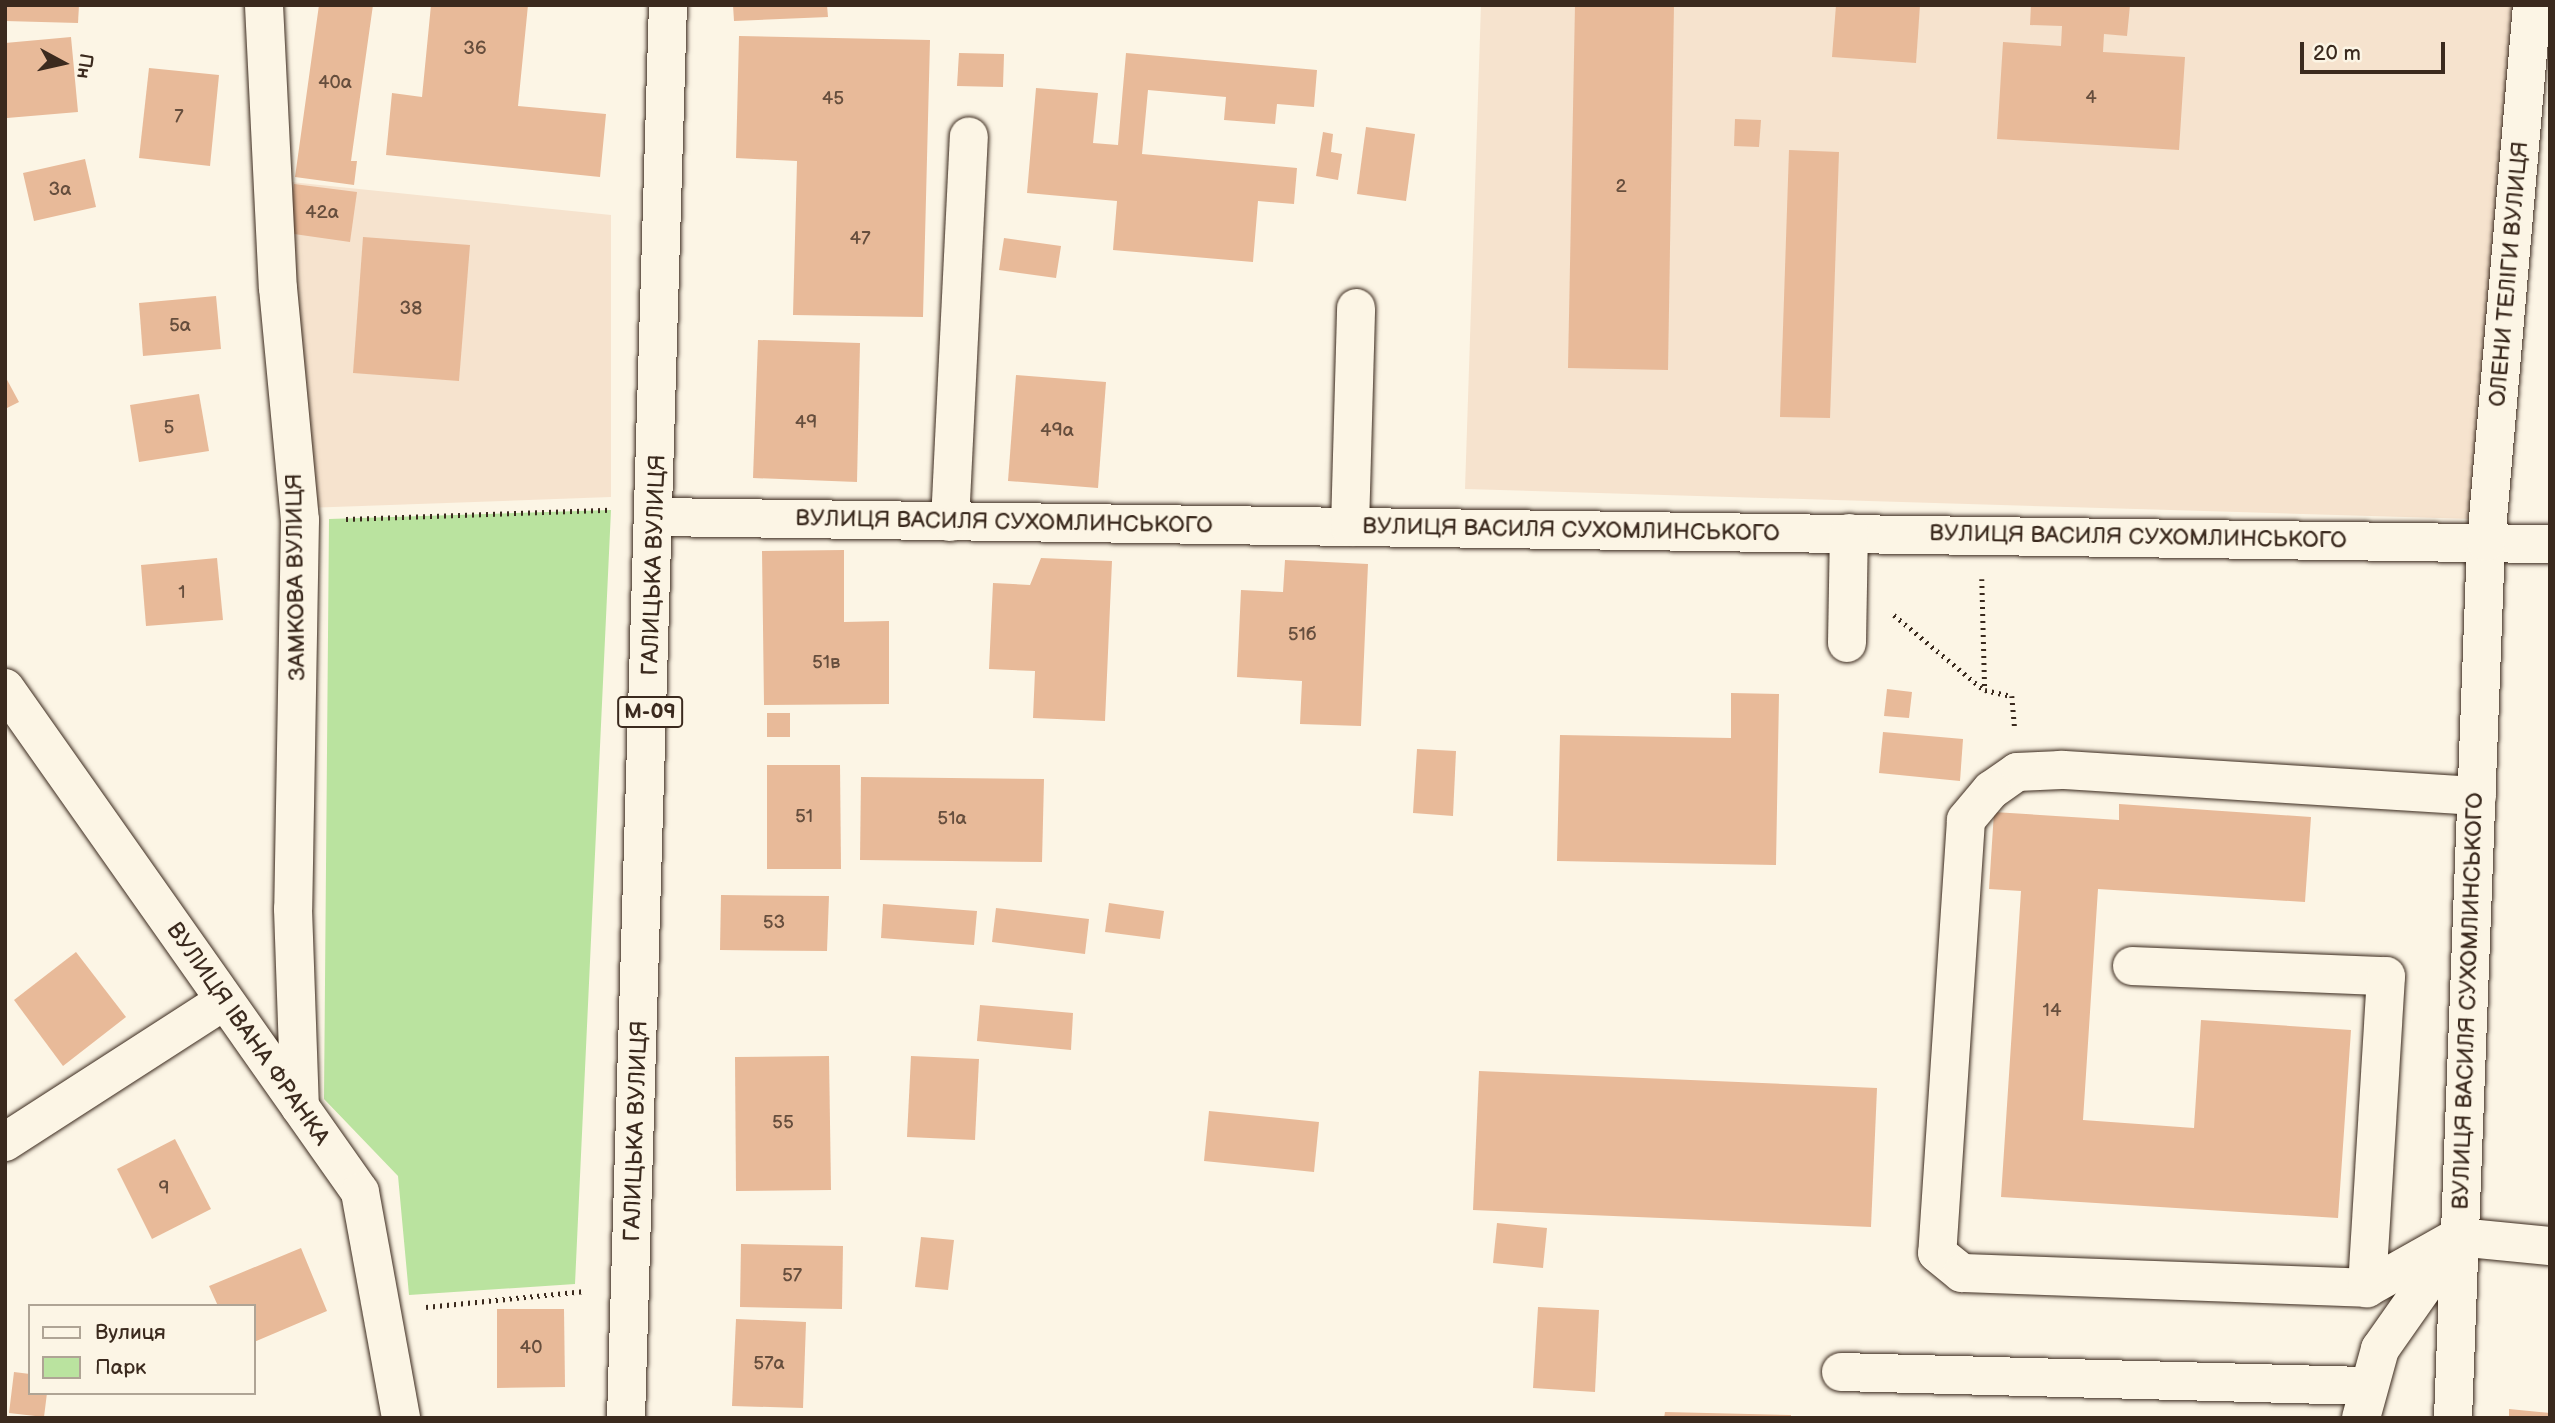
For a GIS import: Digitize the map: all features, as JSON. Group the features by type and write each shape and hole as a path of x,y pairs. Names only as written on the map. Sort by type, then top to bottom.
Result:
{"street":[{"name":"ЗАМКОВА ВУЛИЦЯ","path":"264,5 278,288 300,520 293,909 300,1107"},
{"name":"ГАЛИЦЬКА ВУЛИЦЯ","path":"626,1418 631,1284 638,514 668,5"},
{"name":"ОЛЕНИ ТЕЛІГИ ВУЛИЦЯ","path":"2486,542 2532,5"},
{"path":"950,522 969,136"},
{"path":"1350,527 1356,308"},
{"name":"ВУЛИЦЯ ВАСИЛЯ СУХОМЛИНСЬКОГО","path":"638,514 950,522 2550,544"},
{"path":"1847,643 1849,533"},
{"name":"ВУЛИЦЯ ВАСИЛЯ СУХОМЛИНСЬКОГО","path":"2453,1418 2486,542"},
{"name":"ВУЛИЦЯ ІВАНА ФРАНКА","path":"5,688 360,1192 401,1418"},
{"path":"2477,796 2017,772 1991,790 1966,820 1937,1253 1962,1273 2367,1288 2458,1237 2550,1246"},
{"path":"2132,966 2386,976 2367,1288"},
{"path":"5,1142 224,1001"},
{"path":"1840,1372 2363,1402 2380,1349 2458,1237"}],"path":[{"path":"300,520 638,514"},
{"path":"1982,570 1985,690"},
{"path":"1849,577 1985,690 2012,696 2017,772"},
{"path":"425,1307 631,1284"}],"shaded area":[{"path":"1481,5 2515,5 2473,519 1465,489"},
{"path":"281,181 611,215 611,497 305,508"}],"green space":[{"path":"611,510 575,1284 409,1295 398,1176 324,1099 329,519"}],"building":[{"path":"5,5 79,5 78,23 5,21"},
{"path":"319,5 373,5 351,161 357,161 354,185 295,177"},
{"path":"431,5 528,5 518,106 606,114 600,177 386,155 392,93 422,97"},
{"path":"733,5 827,5 828,17 734,21"},
{"path":"1575,5 1674,5 1668,370 1568,368"},
{"path":"1836,5 1920,5 1916,63 1832,57"},
{"path":"2031,5 2130,5 2127,36 2104,34 2103,52 2185,57 2179,150 1997,139 2003,42 2061,46 2062,26 2030,25"},
{"path":"739,36 930,40 923,317 793,315 797,161 736,158"},
{"path":"71,37 78,112 7,118 5,43"},
{"path":"959,53 1004,54 1003,87 957,86"},
{"path":"1126,53 1317,70 1314,107 1277,104 1275,124 1224,120 1226,97 1148,90 1142,154 1297,168 1294,204 1258,201 1253,262 1113,250 1117,201 1027,193 1036,88 1098,93 1093,143 1118,145"},
{"path":"149,68 219,75 210,166 139,158"},
{"path":"1735,119 1761,120 1759,147 1734,146"},
{"path":"1366,127 1415,134 1406,201 1357,194"},
{"path":"1323,132 1333,134 1331,152 1342,154 1338,180 1316,176"},
{"path":"1789,150 1839,152 1830,418 1780,417"},
{"path":"85,159 96,207 34,221 23,173"},
{"path":"294,184 357,192 350,242 287,233"},
{"path":"363,237 470,245 459,381 353,373"},
{"path":"1004,238 1061,246 1056,278 999,270"},
{"path":"216,296 221,349 143,356 139,303"},
{"path":"758,340 860,343 857,482 753,478"},
{"path":"1016,375 1106,382 1098,488 1008,481"},
{"path":"5,376 19,402 5,409"},
{"path":"199,394 209,451 139,462 130,405"},
{"path":"844,550 844,622 889,621 889,704 764,705 762,551"},
{"path":"217,558 223,620 146,626 141,565"},
{"path":"1041,558 1112,561 1105,721 1033,718 1035,671 989,669 993,583 1030,585"},
{"path":"1285,560 1368,564 1361,726 1300,724 1302,681 1237,677 1241,590 1283,592"},
{"path":"1887,689 1912,692 1909,718 1884,716"},
{"path":"1731,693 1779,694 1776,865 1557,861 1560,735 1731,738"},
{"path":"767,713 790,713 790,737 767,737"},
{"path":"1883,732 1963,739 1960,781 1879,773"},
{"path":"1417,749 1456,751 1453,816 1413,813"},
{"path":"767,765 840,765 841,869 767,869"},
{"path":"861,777 1044,779 1042,862 860,860"},
{"path":"2119,804 2311,817 2305,902 2098,889 2083,1120 2194,1128 2201,1020 2351,1030 2338,1218 2001,1197 2021,891 1989,889 1994,812 2119,820"},
{"path":"721,895 829,896 827,951 720,950"},
{"path":"1109,903 1164,911 1160,939 1105,932"},
{"path":"883,904 977,911 974,945 881,938"},
{"path":"996,908 1089,919 1085,954 992,942"},
{"path":"76,952 126,1017 63,1066 14,1000"},
{"path":"980,1005 1073,1013 1071,1050 977,1041"},
{"path":"829,1056 831,1190 736,1191 735,1057"},
{"path":"911,1056 979,1059 975,1140 907,1137"},
{"path":"1479,1071 1877,1088 1871,1227 1473,1210"},
{"path":"1209,1111 1319,1122 1314,1172 1204,1161"},
{"path":"175,1139 211,1209 152,1239 117,1169"},
{"path":"1497,1223 1547,1228 1543,1268 1493,1263"},
{"path":"921,1237 954,1240 948,1290 915,1287"},
{"path":"741,1244 843,1246 842,1309 740,1307"},
{"path":"301,1248 327,1311 256,1341 256,1304 217,1304 209,1286"},
{"path":"1538,1307 1599,1310 1595,1392 1533,1388"},
{"path":"497,1309 564,1309 565,1387 497,1388"},
{"path":"736,1319 806,1322 803,1408 732,1406"},
{"path":"14,1372 28,1374 28,1395 47,1395 44,1417 9,1413"},
{"path":"2509,1409 2550,1413 2550,1418 2509,1418"},
{"path":"1665,1412 1791,1415 1791,1418 1664,1418"}]}
